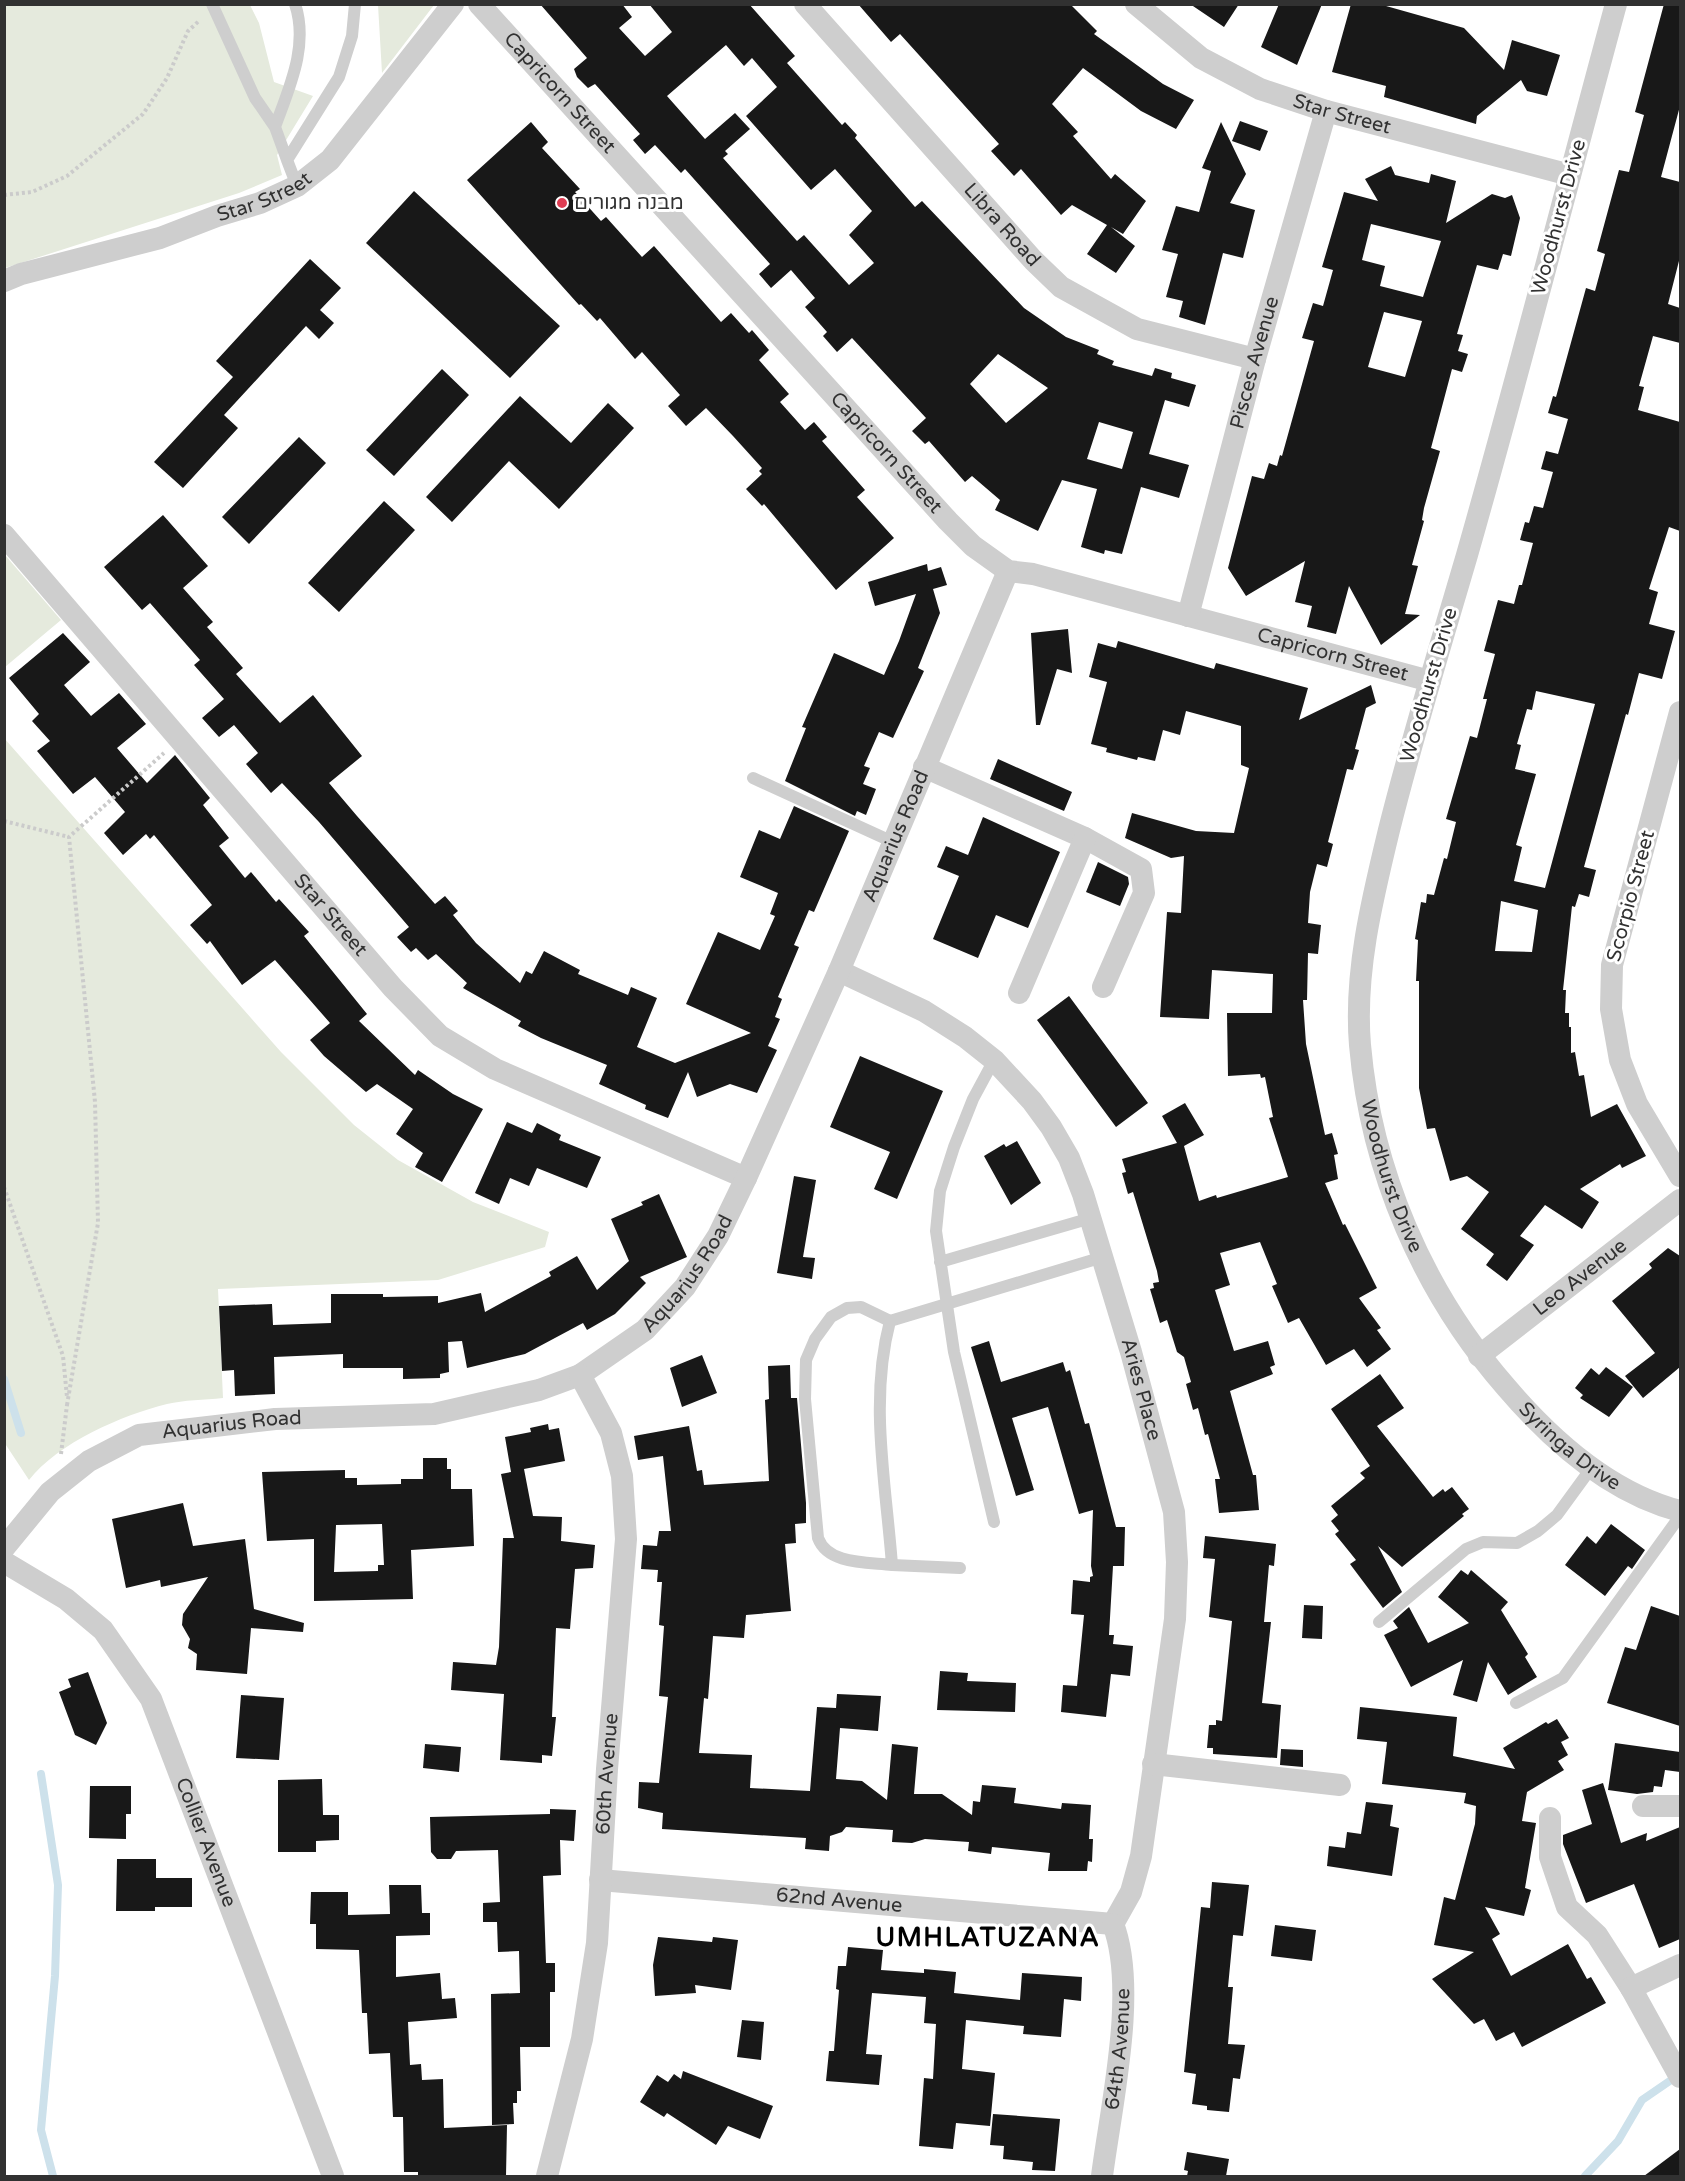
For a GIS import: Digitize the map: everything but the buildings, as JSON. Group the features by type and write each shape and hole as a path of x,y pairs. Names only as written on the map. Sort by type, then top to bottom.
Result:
{"street":[{"name":"Star Street","path":"4,281 21,274 160,238 217,216 260,203 297,186 330,160 453,4"},
{"name":"Capricorn Street","path":"479,4 948,521 974,546 1008,571 1033,574 1430,681"},
{"name":"Libra Road","path":"805,4 1033,260 1061,287 1137,329 1255,359"},
{"name":"Star Street","path":"1136,4 1201,58 1260,89 1326,111 1570,175"},
{"name":"Woodhurst Drive","path":"1479,1356 1436,1288 1395,1205 1377,1139 1360,1044 1360,988 1369,911 1430,681 1507,417 1616,4"},
{"name":"Pisces Avenue","path":"1188,616 1255,359 1326,111"},
{"name":"Star Street","path":"4,535 393,988 440,1036 495,1069 746,1178"},
{"name":"Aquarius Road","path":"4,1548 50,1492 89,1461 139,1435 275,1419 434,1414 539,1390 580,1375 645,1330 685,1287 718,1236 746,1178 838,970 1008,571"},
{"name":"Scorpio Street","path":"1680,712 1612,965 1611,1009 1620,1060 1637,1104 1680,1176"},
{"path":"924,767 1085,838 1134,863 1141,869 1144,893 1103,987"},
{"path":"1019,993 1085,838"},
{"name":"Aries Place","path":"838,970 924,1011 965,1037 994,1060 1032,1101 1051,1127 1069,1158 1091,1218 1161,1454 1174,1512 1177,1563 1175,1619 1141,1856 1131,1892 1113,1924"},
{"name":"Leo Avenue","path":"1479,1356 1680,1200"},
{"name":"Syringa Drive","path":"1479,1356 1541,1428 1592,1467 1652,1504 1680,1514"},
{"name":"60th Avenue","path":"547,2176 582,2039 597,1942 626,1539 622,1476 614,1444 580,1375"},
{"name":"Collier Avenue","path":"4,1562 66,1599 103,1630 151,1700 333,2176"},
{"path":"1153,1764 1340,1785"},
{"path":"1643,1806 1680,1806"},
{"path":"1550,1818 1550,1857 1567,1907 1597,1935 1631,1988 1680,2077"},
{"name":"62nd Avenue","path":"600,1880 1113,1924"},
{"name":"64th Avenue","path":"1102,2176 1123,2018 1122,1949 1113,1924"},
{"path":"1631,1988 1680,1965"}],"lane":[{"path":"275,127 297,64 300,19 295,4"},
{"path":"287,160 339,77 352,36 355,4"},
{"path":"213,6 255,98 275,127 297,186"},
{"path":"753,778 893,842"},
{"path":"993,1522 954,1352 936,1231 940,1191 973,1099 994,1060"},
{"path":"940,1262 1091,1218"},
{"path":"960,1568 892,1565 850,1560 831,1555 822,1548 816,1519 805,1399 806,1360 815,1339 831,1317 847,1308 861,1307 890,1321 1103,1257"},
{"path":"890,1321 883,1349 879,1402 892,1565"},
{"path":"1379,1622 1466,1549 1483,1542 1517,1543 1538,1531 1557,1515 1592,1467"},
{"path":"1516,1703 1563,1678 1680,1514"}],"path":[{"path":"4,195 32,192 68,176 143,114 167,78 188,31 213,6"},
{"path":"69,837 180,739"},
{"path":"4,821 69,837"},
{"path":"50,1492 60,1460 98,1223 94,1102 69,837"},
{"path":"4,1187 63,1356 67,1405"}],"shaded area":[{"path":"5,5 250,5 259,23 274,82 313,96 277,155 282,175 239,193 5,268"},
{"path":"378,5 434,5 382,73"},
{"path":"5,555 61,620 4,667"},
{"path":"4,738 281,1052 354,1125 398,1160 473,1202 549,1232 545,1247 438,1280 218,1289 223,1398 167,1404 111,1423 56,1454 29,1480 4,1442"}],"waterway":[{"path":"4,1379 21,1433"},
{"path":"41,1774 58,1885 55,1976 41,2130 53,2176"},
{"path":"1585,2176 1618,2141 1642,2100 1677,2076"}],"place":[{"name":"מבנה מגורים","path":"562,203"}],"district":[{"name":"UMHLATUZANA","path":"988,1937"}]}
